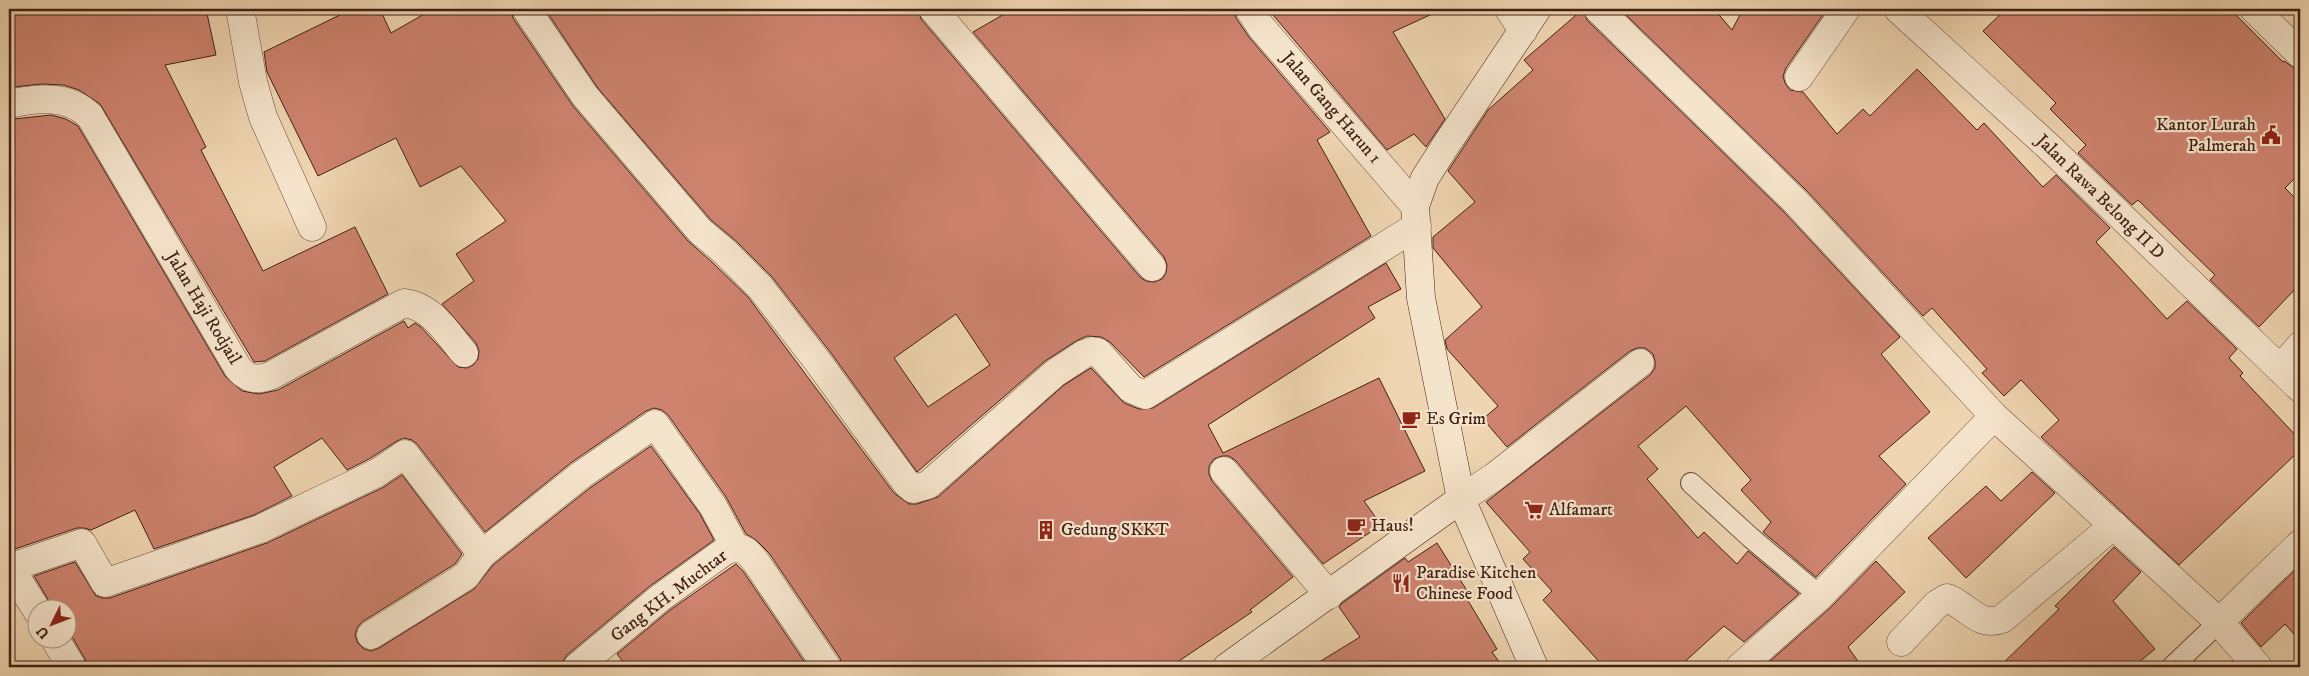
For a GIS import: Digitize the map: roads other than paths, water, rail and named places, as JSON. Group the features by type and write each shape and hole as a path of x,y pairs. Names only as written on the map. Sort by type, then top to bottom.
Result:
{"street":[{"path":"240,9 253,82 264,118 312,227"},
{"path":"526,9 585,96 700,231 724,251 760,287 818,362 907,484 913,489 928,485 1055,373 1084,354 1092,351 1098,352 1131,389 1145,395 1416,216"},
{"path":"934,9 1152,267"},
{"name":"Jalan Gang Harun 1","path":"1249,9 1267,34 1416,216"},
{"path":"1534,667 1461,499 1421,298 1416,216 1425,178 1516,20 1537,9"},
{"path":"1598,9 1795,201 1994,416 2219,622 2258,667"},
{"path":"1799,77 1846,9"},
{"name":"Jalan Rawa Belong II D","path":"1898,9 2049,147 2300,388"},
{"path":"2254,9 2300,54"},
{"name":"Jalan Haji Rodjail","path":"9,104 45,99 63,100 75,104 90,116 244,376 261,380 272,375 404,303 416,304 431,314 464,354"},
{"path":"2280,369 2300,346"},
{"path":"1228,667 1494,477 1640,363"},
{"path":"1740,667 1820,596 1994,416"},
{"path":"371,636 466,576 482,554 581,475 655,424 713,506 735,547"},
{"path":"29,598 9,567 82,543 105,583 260,529 377,473 405,454 482,554"},
{"path":"1224,471 1329,595"},
{"path":"1901,642 1937,604 1947,598 1957,602 1977,618 1993,623 2002,619 2114,526"},
{"path":"2219,622 2300,544"},
{"name":"Gang KH. Muchtar","path":"577,667 660,598 726,551 735,547 742,548 750,553 827,667"},
{"path":"60,648 72,667"}],"lane":[{"path":"1691,483 1750,537 1820,596"},
{"path":"2172,667 2219,622"}],"place":[{"name":"Kantor Lurah Palmerah","path":"2271,135"},
{"name":"Es Grim","path":"1411,419"},
{"name":"Alfamart","path":"1534,510"},
{"name":"Haus!","path":"1356,526"},
{"name":"Gedung SKKT","path":"1046,530"},
{"name":"Paradise Kitchen Chinese Food","path":"1401,583"}]}
